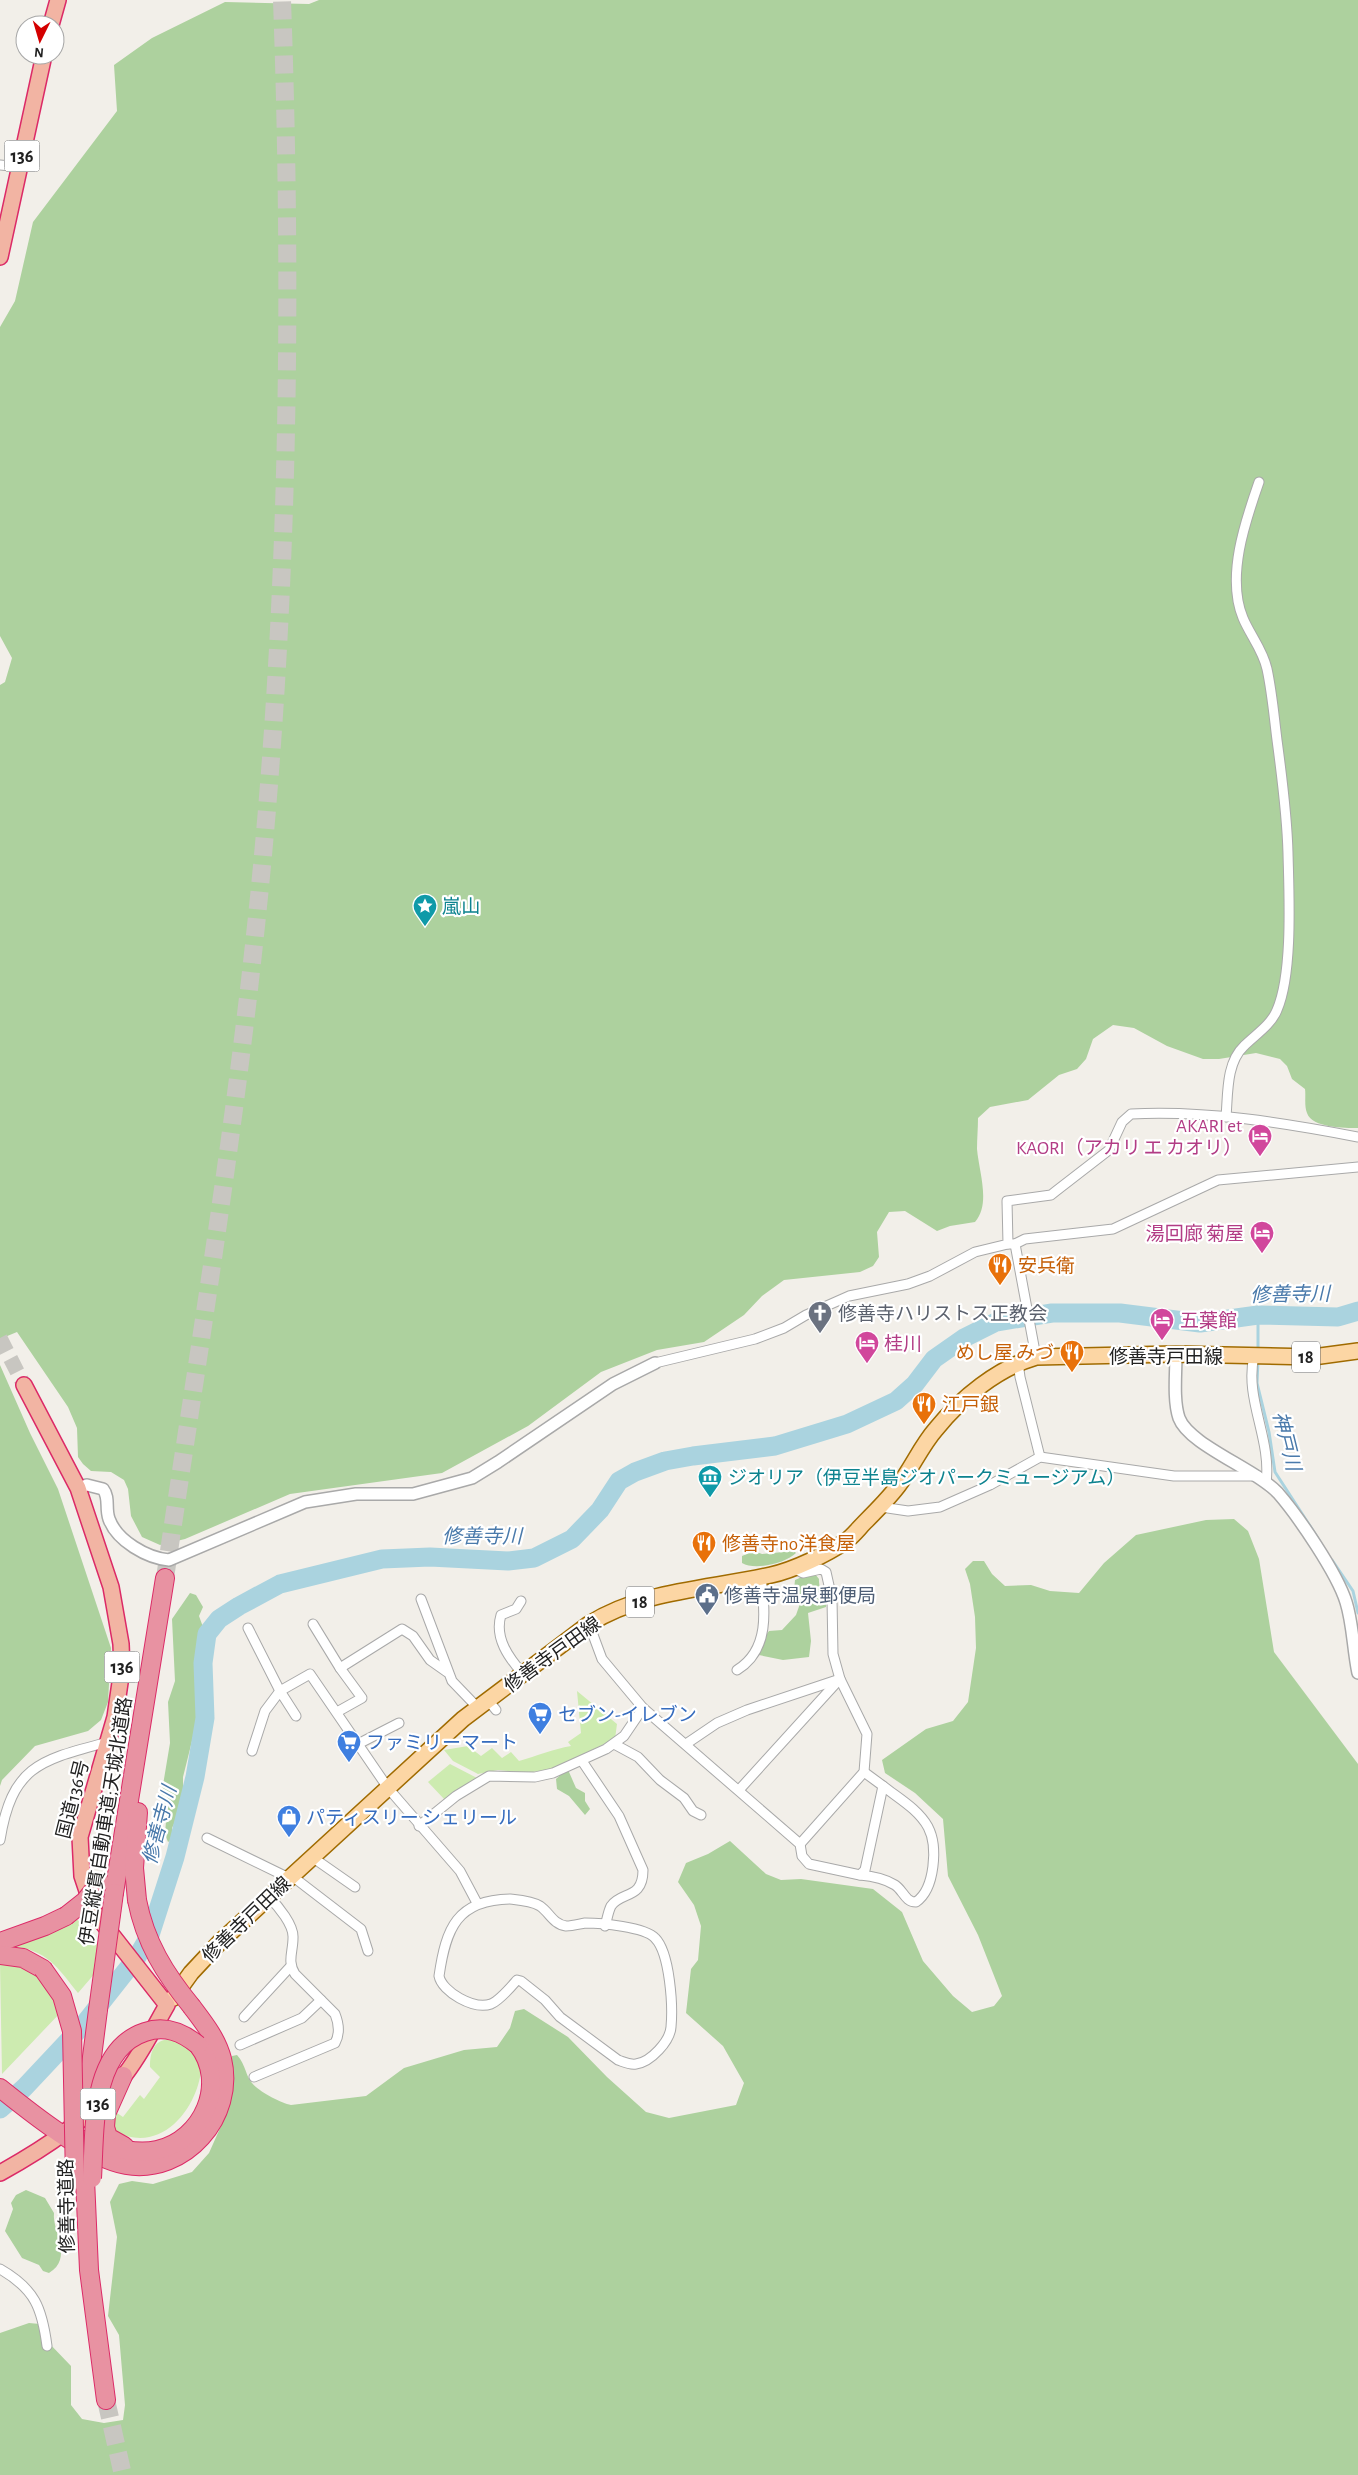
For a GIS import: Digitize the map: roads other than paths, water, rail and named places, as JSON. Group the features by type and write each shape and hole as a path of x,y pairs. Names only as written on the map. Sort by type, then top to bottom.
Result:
{"highway":[{"path":"54,15 58,0"},
{"name":"136","path":"0,257 42,65"},
{"name":"国道136号","path":"24,1385 78,1488 111,1587 121,1644 120,1690 108,1742 82,1824 80,1862 85,1890 92,1908 122,1950 167,2005"},
{"name":"伊豆縦貫自動車道;天城北道路","path":"98,2010 114,1893 165,1578"},
{"path":"0,2083 64,2134 104,2158 135,2166 166,2162 186,2151 203,2136 212,2124 221,2104 224,2071 214,2039 157,1960 144,1932 137,1900 135,1859 146,1700"},
{"path":"0,1942 45,1926 66,1916 85,1902 100,1882 115,1840 135,1743 142,1722"},
{"path":"0,1955 23,1958 43,1969 62,1996 72,2032 100,2355"},
{"name":"136","path":"0,2173 64,2134 98,2104 124,2076 167,2005"},
{"name":"修善寺道路","path":"98,2010 88,2088 84,2179 89,2270 106,2400"},
{"path":"64,2134 118,2149 144,2151 156,2150 180,2141 202,2117 210,2097 211,2075 209,2063 198,2045 180,2032 160,2029 150,2030 132,2038 116,2052 105,2072 101,2085 84,2179"},
{"path":"124,2076 106,2114 106,2132 113,2141 144,2151"}],"main road":[{"name":"修善寺戸田線","path":"167,2005 191,1973 220,1942 388,1788 487,1706 513,1688 523,1674 589,1624 618,1610 661,1596 691,1588 761,1576 791,1567 816,1557 847,1540 899,1485 935,1430 948,1416 977,1390 1018,1362 1036,1356 1176,1354 1313,1357 1358,1351"}],"street":[{"path":"0,165 20,166"},
{"path":"1226,1118 1229,1077 1235,1058 1242,1047 1276,1012 1284,992 1287,950 1286,815 1267,667 1258,644 1243,618 1236,593 1246,518 1259,482"},
{"path":"1036,1356 1024,1290 1011,1244 1007,1201 1051,1195 1109,1150 1126,1116 1150,1113 1226,1118 1321,1129 1358,1138"},
{"path":"78,1488 87,1485 104,1489 108,1495 109,1520 119,1534 147,1554 169,1560 305,1502 356,1494 413,1494 472,1478 613,1384 655,1364 755,1339 784,1328 806,1315 849,1296 908,1284 975,1252 1025,1239 1113,1229 1218,1180 1358,1167"},
{"path":"1176,1354 1177,1410 1184,1426 1200,1441 1262,1480 1289,1508 1341,1587 1347,1604 1358,1673"},
{"path":"1254,1356 1250,1376 1251,1387 1268,1464 1262,1480"},
{"path":"1018,1362 1040,1456"},
{"path":"880,1507 908,1510 940,1507 990,1485 1040,1456 1174,1476 1262,1480"},
{"path":"791,1567 803,1573 821,1569 826,1572 832,1599 833,1654 840,1679 867,1734 864,1772 800,1844"},
{"path":"737,1670 749,1662 763,1631 765,1610 761,1576"},
{"path":"421,1600 447,1672 460,1692 487,1706"},
{"path":"520,1601 516,1609 501,1615 499,1622 504,1651 523,1674"},
{"path":"313,1624 340,1668 363,1697 337,1712"},
{"path":"589,1624 602,1659 643,1708 800,1844 802,1856 809,1864 886,1880 897,1886 906,1897 916,1902 926,1890 933,1872 933,1850 929,1828 914,1810 864,1772"},
{"path":"248,1628 280,1691 296,1716"},
{"path":"340,1668 402,1629 413,1636 424,1656 447,1672"},
{"path":"252,1751 265,1711 280,1691 310,1674 388,1788 460,1871 477,1903"},
{"path":"686,1744 718,1723 747,1710 840,1679"},
{"path":"739,1790 840,1679"},
{"path":"420,1826 456,1796 489,1776 535,1777 553,1773 582,1761 614,1744 624,1736 643,1708"},
{"path":"358,1744 399,1723"},
{"path":"0,1840 4,1815 10,1798 23,1777 53,1759 108,1742"},
{"path":"614,1744 638,1757 660,1780 684,1798 693,1811 701,1815"},
{"path":"582,1761 620,1816 643,1870 643,1878 638,1888 612,1905 605,1926"},
{"path":"860,1875 867,1864 882,1786"},
{"path":"206,1838 290,1877 362,1929 368,1951"},
{"path":"312,1857 355,1887"},
{"path":"244,2017 290,1967 294,1936 287,1920 269,1897"},
{"path":"500,1899 521,1900 538,1905 555,1922 562,1925 585,1923 647,1932 657,1941 665,1957 669,1982 671,2028 666,2040 658,2051 638,2064 627,2064 618,2060 580,2033 560,2017 545,2000 517,1980 493,2003 486,2005 460,1998 446,1988 440,1982 440,1976 447,1936 456,1921 477,1903 500,1899"},
{"path":"254,2077 335,2043 338,2038 338,2021 335,2014 290,1967"},
{"path":"240,2045 302,2018 321,2000"},
{"path":"0,2269 22,2283 39,2306 47,2346"}],"waterway":[{"name":"修善寺川","path":"0,2109 24,2088 85,2023 137,1957 150,1935 175,1857 195,1777 205,1718 203,1663 207,1634 219,1619 239,1606 280,1584 382,1559 430,1557 508,1561 534,1558 572,1539 600,1510 619,1481 635,1472 665,1461 775,1446 847,1424 896,1401 915,1384 934,1359 964,1338 996,1322 1052,1313 1120,1313 1200,1323 1258,1315 1338,1317 1358,1311"},
{"name":"神戸川","path":"1258,1315 1258,1351"},
{"name":"神戸川","path":"1258,1360 1257,1383 1269,1432 1275,1472 1319,1540"},
{"name":"神戸川","path":"1332,1560 1353,1591 1358,1613"}],"tunnel":[{"path":"165,1578 220,1212 244,1028 264,844 272,739 279,634 286,422 287,211 282,0"},
{"path":"0,1338 24,1385"},
{"path":"106,2400 123,2475"}],"place":[{"name":"嵐山","path":"425,927"},
{"name":"AKARI et KAORI（アカリ エ カオリ）","path":"1260,1157"},
{"name":"湯回廊 菊屋","path":"1262,1254"},
{"name":"安兵衛","path":"1000,1286"},
{"name":"修善寺ハリストス正教会","path":"820,1334"},
{"name":"五葉館","path":"1162,1341"},
{"name":"桂川","path":"867,1364"},
{"name":"めし屋 みづ","path":"1072,1373"},
{"name":"江戸銀","path":"924,1425"},
{"name":"ジオリア（伊豆半島ジオパークミュージアム）","path":"710,1498"},
{"name":"修善寺no洋食屋","path":"704,1564"},
{"name":"修善寺温泉郵便局","path":"707,1616"},
{"name":"セブン-イレブン","path":"540,1735"},
{"name":"ファミリーマート","path":"349,1763"},
{"name":"パティスリー シェリール","path":"289,1838"}]}
